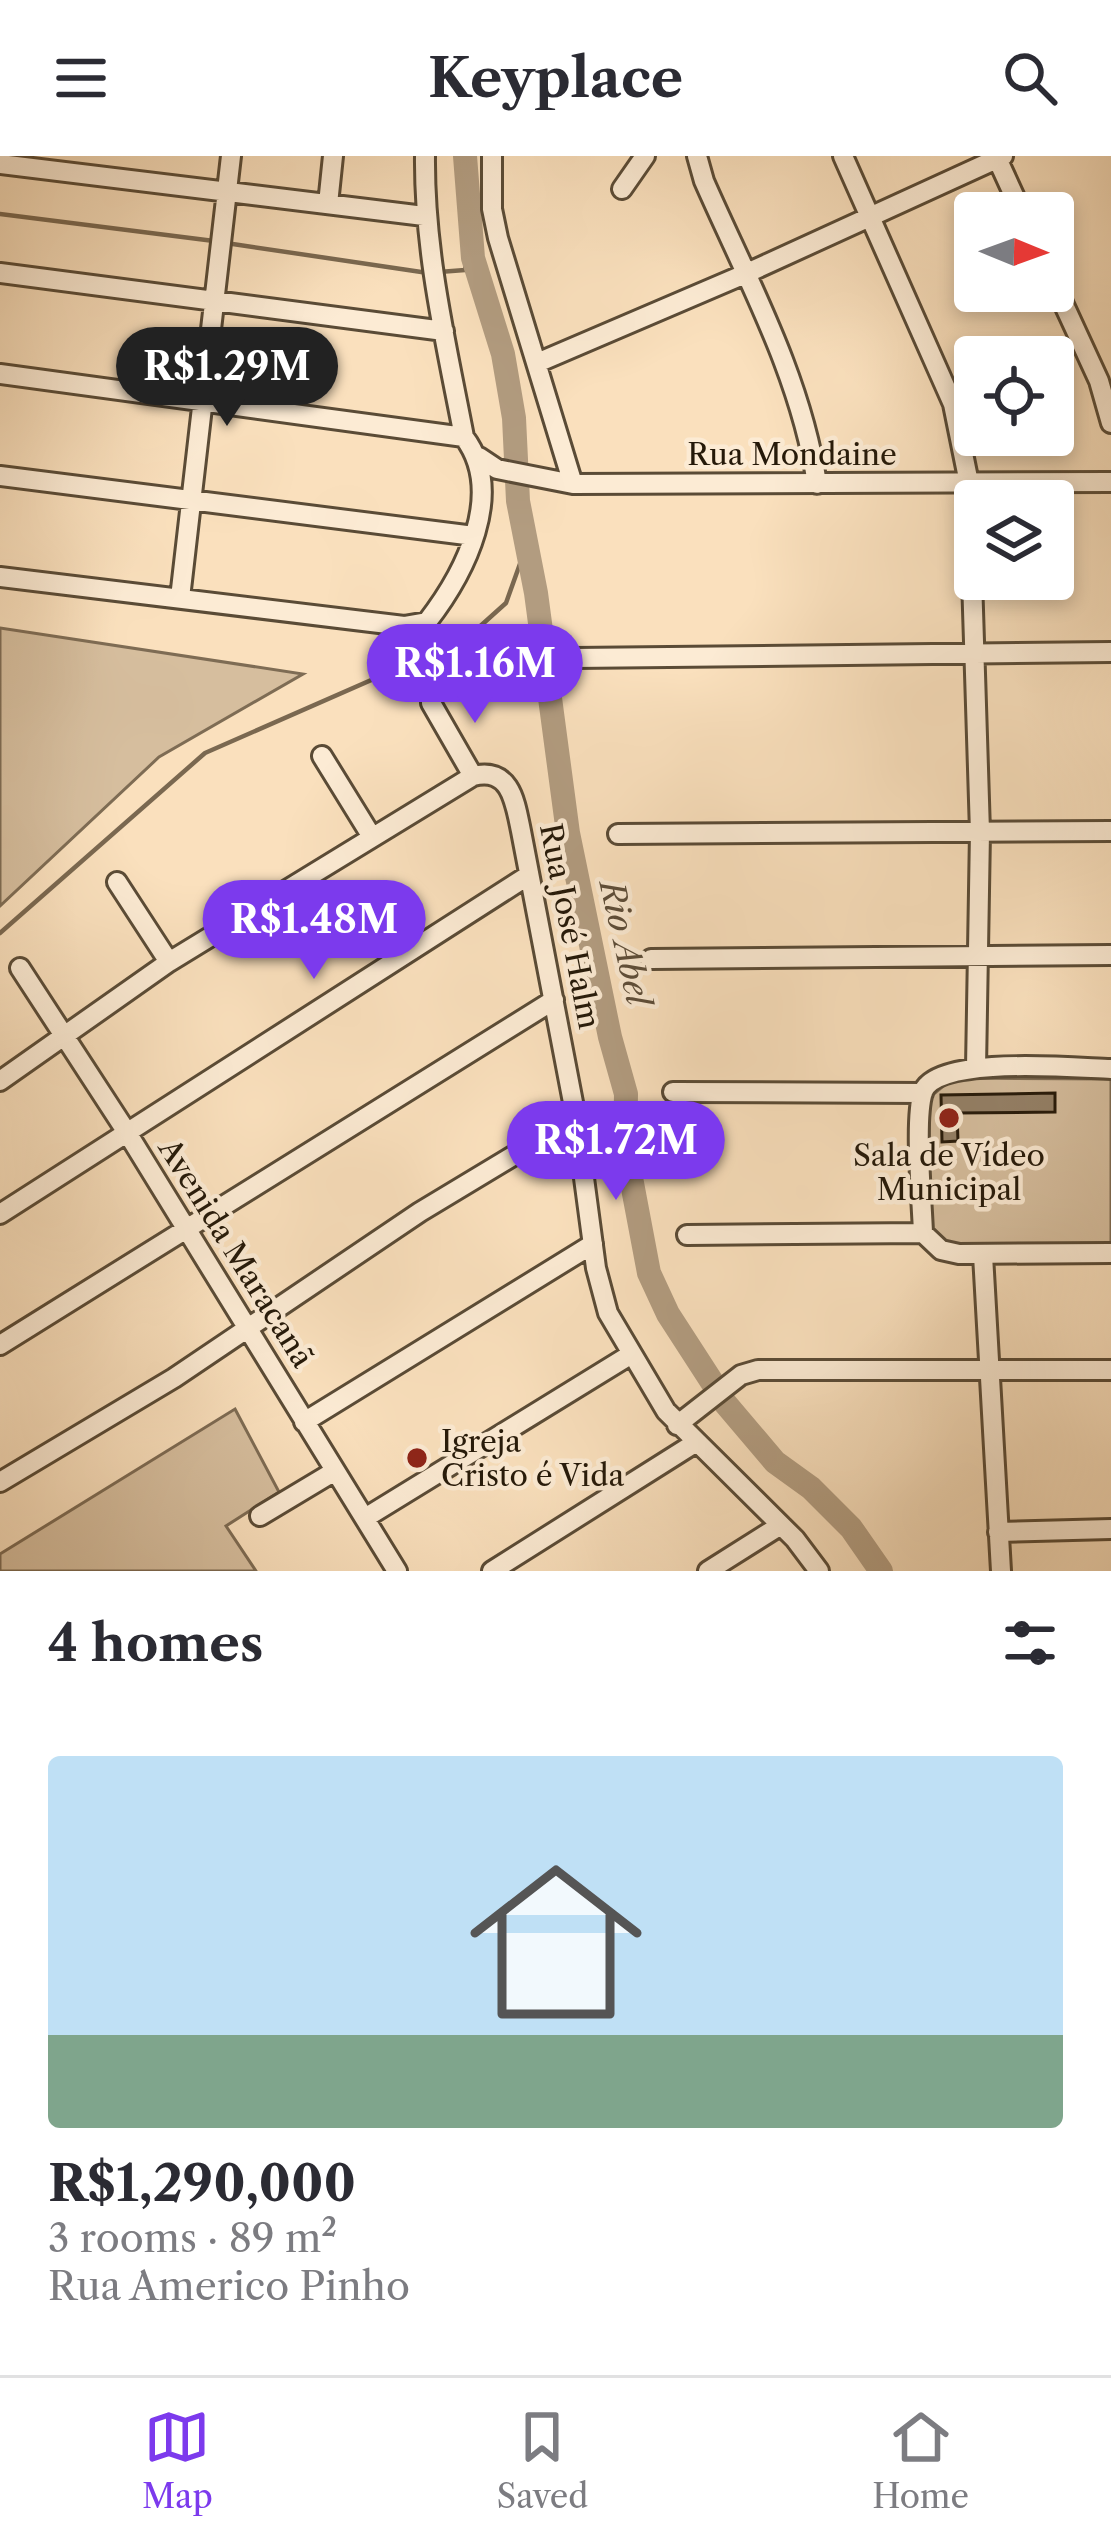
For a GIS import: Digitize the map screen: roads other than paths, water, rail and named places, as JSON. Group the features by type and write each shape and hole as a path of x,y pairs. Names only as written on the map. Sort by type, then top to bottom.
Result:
{"street":[{"path":"124,180 127,156"},
{"path":"181,598 231,156"},
{"path":"328,205 334,156"},
{"path":"0,577 421,626 445,599 474,536 480,493 478,457 464,437 429,256 425,156"},
{"path":"492,156 492,209 498,238 573,484"},
{"path":"622,189 645,156"},
{"path":"698,156 704,181 804,413 817,484"},
{"path":"843,156 953,404 968,480"},
{"path":"537,363 999,157 1013,192"},
{"path":"0,164 424,216"},
{"path":"0,273 444,331"},
{"path":"1067,312 1099,381 1111,423"},
{"path":"0,374 464,437"},
{"name":"Rua Mondaine","path":"478,457 497,469 573,484 954,483"},
{"path":"0,476 474,536"},
{"name":"Rua Mondaine","path":"1074,482 1111,482"},
{"path":"973,600 980,832 976,1068"},
{"path":"574,658 1111,652"},
{"path":"0,1081 169,962 473,776 431,703"},
{"path":"322,756 372,837"},
{"name":"Rua José Halm","path":"473,776 487,773 510,788 576,1118 600,1291 630,1355 677,1425 781,1525 819,1571"},
{"path":"618,834 1111,831"},
{"path":"0,1214 530,875"},
{"path":"117,882 169,962"},
{"path":"651,959 1111,955"},
{"name":"Avenida Maracanã","path":"20,968 128,1134 395,1570"},
{"path":"0,1345 554,1000"},
{"path":"923,1233 923,1093 932,1079 976,1068 1111,1069"},
{"path":"673,1092 923,1093"},
{"path":"0,1482 174,1378 420,1213 576,1118"},
{"path":"687,1235 923,1233 941,1250 983,1255 1111,1252"},
{"path":"304,1422 593,1244"},
{"path":"983,1255 1001,1571"},
{"path":"365,1518 630,1355"},
{"path":"677,1425 741,1375 778,1367 1111,1370"},
{"path":"492,1571 694,1443"},
{"path":"260,1516 335,1471"},
{"path":"709,1571 781,1525"},
{"path":"998,1532 1111,1529"}],"waterway":[{"name":"Rio Abel","path":"465,156 473,258 503,354 514,418 518,501 536,593 568,833 626,1094 625,1146 649,1273 668,1314 712,1382"},
{"path":"0,214 214,241"},
{"path":"439,272 465,270 470,231"},
{"path":"226,243 428,273"},
{"path":"0,933 205,753 467,638 506,603 521,561 518,501"},
{"name":"Rio Abel","path":"725,1403 775,1462 811,1488 851,1528 881,1571"}],"place":[{"name":"Sala de Vídeo Municipal","path":"949,1118"},
{"name":"Igreja Cristo é Vida","path":"417,1458"}]}
